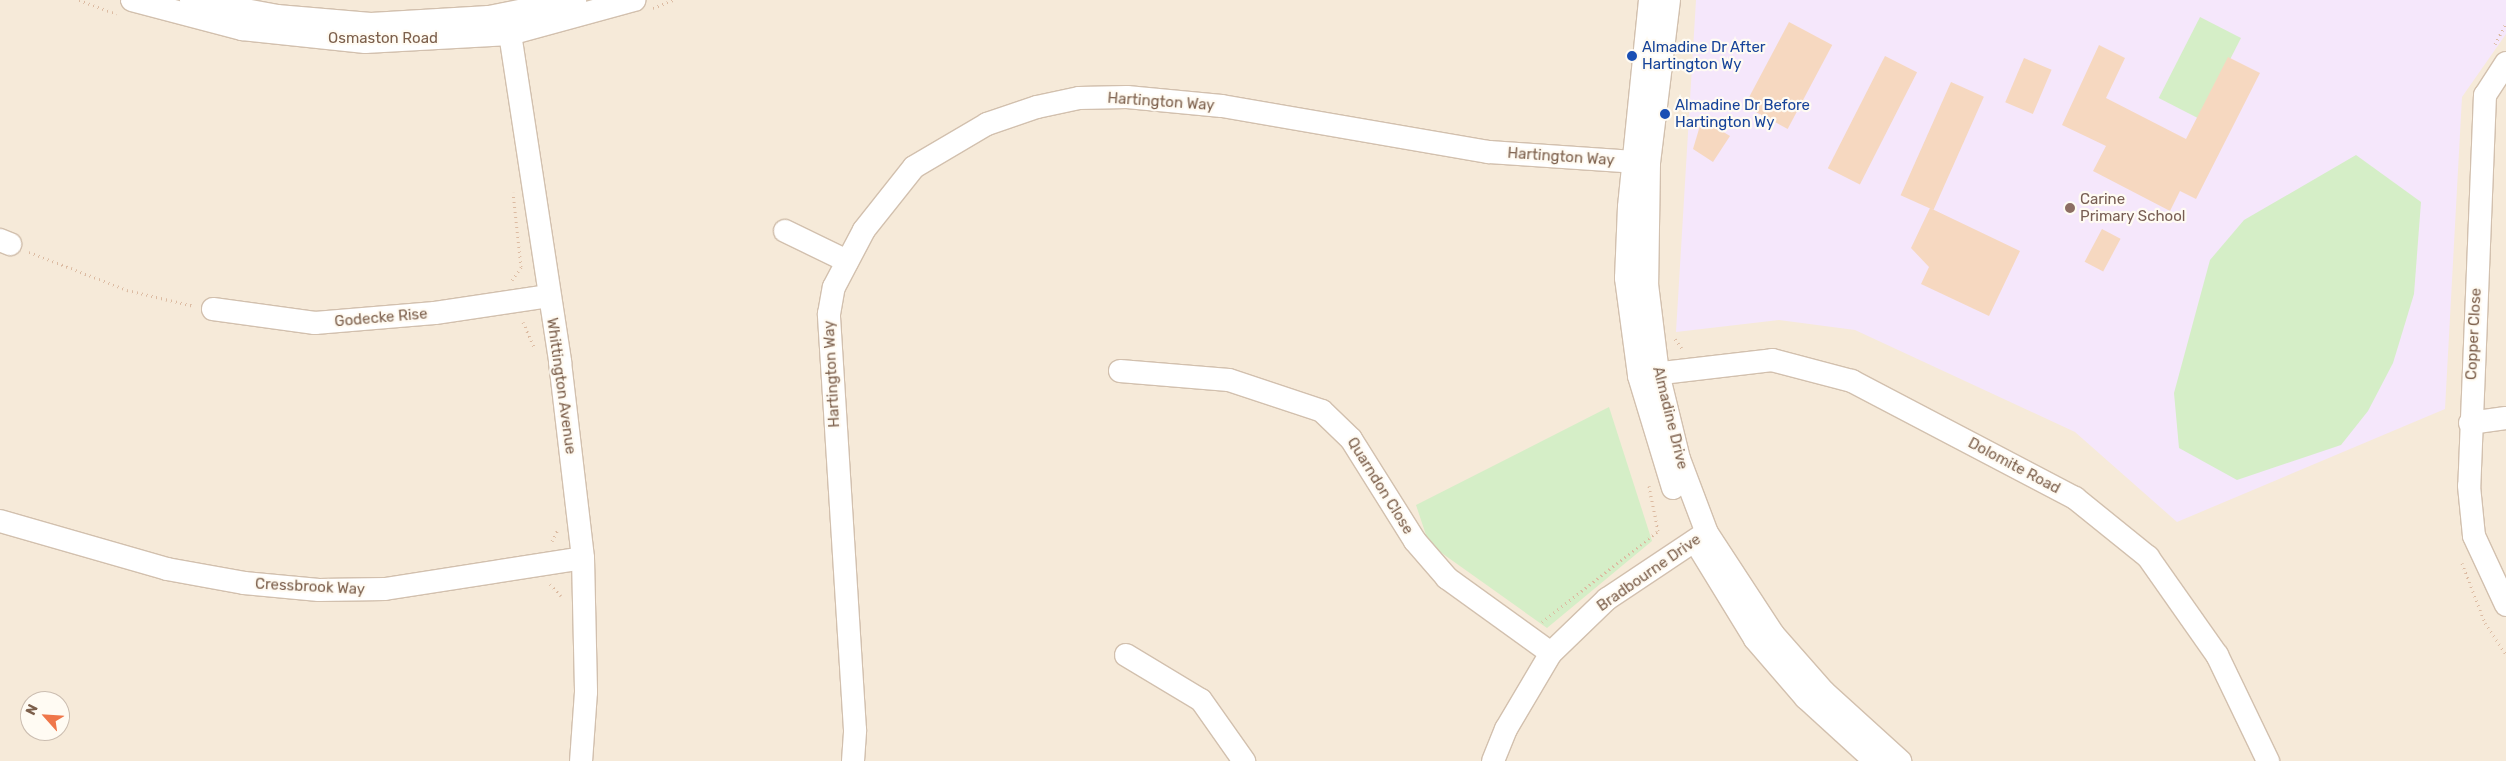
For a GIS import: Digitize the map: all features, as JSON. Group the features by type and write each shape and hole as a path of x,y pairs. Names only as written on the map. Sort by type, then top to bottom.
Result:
{"street":[{"name":"Osmaston Road","path":"132,0 197,21 329,40 412,42 634,0"},
{"name":"Osmaston Road","path":"191,0 277,16 371,24 509,24 575,0"},
{"name":"Almadine Drive","path":"1650,0 1641,162 1649,375 1679,459 1701,537 1755,639 1806,698 1874,761"},
{"name":"Almadine Drive","path":"1641,162 1669,0"},
{"name":"Whittington Avenue","path":"509,24 549,296 583,558 586,692 581,761"},
{"name":"Copper Close","path":"2506,63 2484,95 2470,423 2474,536 2506,605"},
{"name":"Hartington Way","path":"853,761 856,730 828,343 834,288 847,261 879,208 914,167 987,124 1079,98 1127,97 1222,106 1489,152 1641,162"},
{"path":"785,231 847,261"},
{"name":"Godecke Rise","path":"213,309 315,323 513,291 549,296"},
{"name":"Dolomite Road","path":"1649,375 1772,360 1852,381 2075,498 2148,557 2217,655 2268,761"},
{"name":"Quarndon Close","path":"1120,371 1229,380 1322,411 1352,439 1415,541 1447,578 1551,653"},
{"path":"2470,423 2506,418"},
{"name":"Cressbrook Way","path":"0,521 167,569 244,583 319,590 385,589 583,558"},
{"name":"Cressbrook Way","path":"0,534 70,541"},
{"name":"Almadine Drive","path":"1701,537 1773,634 1824,692 1900,761"},
{"name":"Bradbourne Drive","path":"1493,761 1506,729 1551,653 1607,599 1701,537"},
{"path":"1126,655 1201,700 1244,761"}],"path":[{"path":"5,242 127,290 213,309"},
{"path":"513,291 515,317 528,324 536,358"},
{"path":"1672,334 1688,358 1687,370"},
{"path":"558,526 544,548 546,581 561,593 561,603"}],"shaded area":[{"path":"0,0 2506,0 2506,761 0,761"},
{"name":"Carine Primary School","path":"1696,0 2506,0 2506,34 2462,97 2445,409 2177,522 2075,432 1855,330 1779,320 1676,332"}],"green space":[{"path":"2200,17 2241,38 2200,119 2159,98"},
{"path":"2356,155 2421,202 2414,294 2393,363 2368,411 2341,445 2237,480 2179,448 2174,393 2210,260 2244,220"},
{"path":"1609,407 1652,541 1547,628 1429,544 1416,505"}],"building":[{"path":"1789,22 1832,45 1788,129 1744,106"},
{"path":"2099,45 2125,58 2106,98 2186,139 2228,57 2260,73 2196,199 2180,191 2170,211 2093,171 2106,146 2062,125"},
{"path":"1885,56 1917,72 1860,185 1828,168"},
{"path":"2024,58 2052,70 2033,114 2005,102"},
{"path":"1951,82 1984,97 1933,210 1901,195"},
{"path":"1702,119 1730,136 1713,162 1693,149"},
{"path":"1930,208 2020,251 1989,316 1921,284 1929,267 1911,248"},
{"path":"2102,229 2121,239 2103,272 2085,262"}],"place":[{"name":"Almadine Dr After Hartington Wy","path":"1632,56"},
{"name":"Almadine Dr Before Hartington Wy","path":"1665,114"},
{"name":"Carine Primary School","path":"2070,208"}]}
